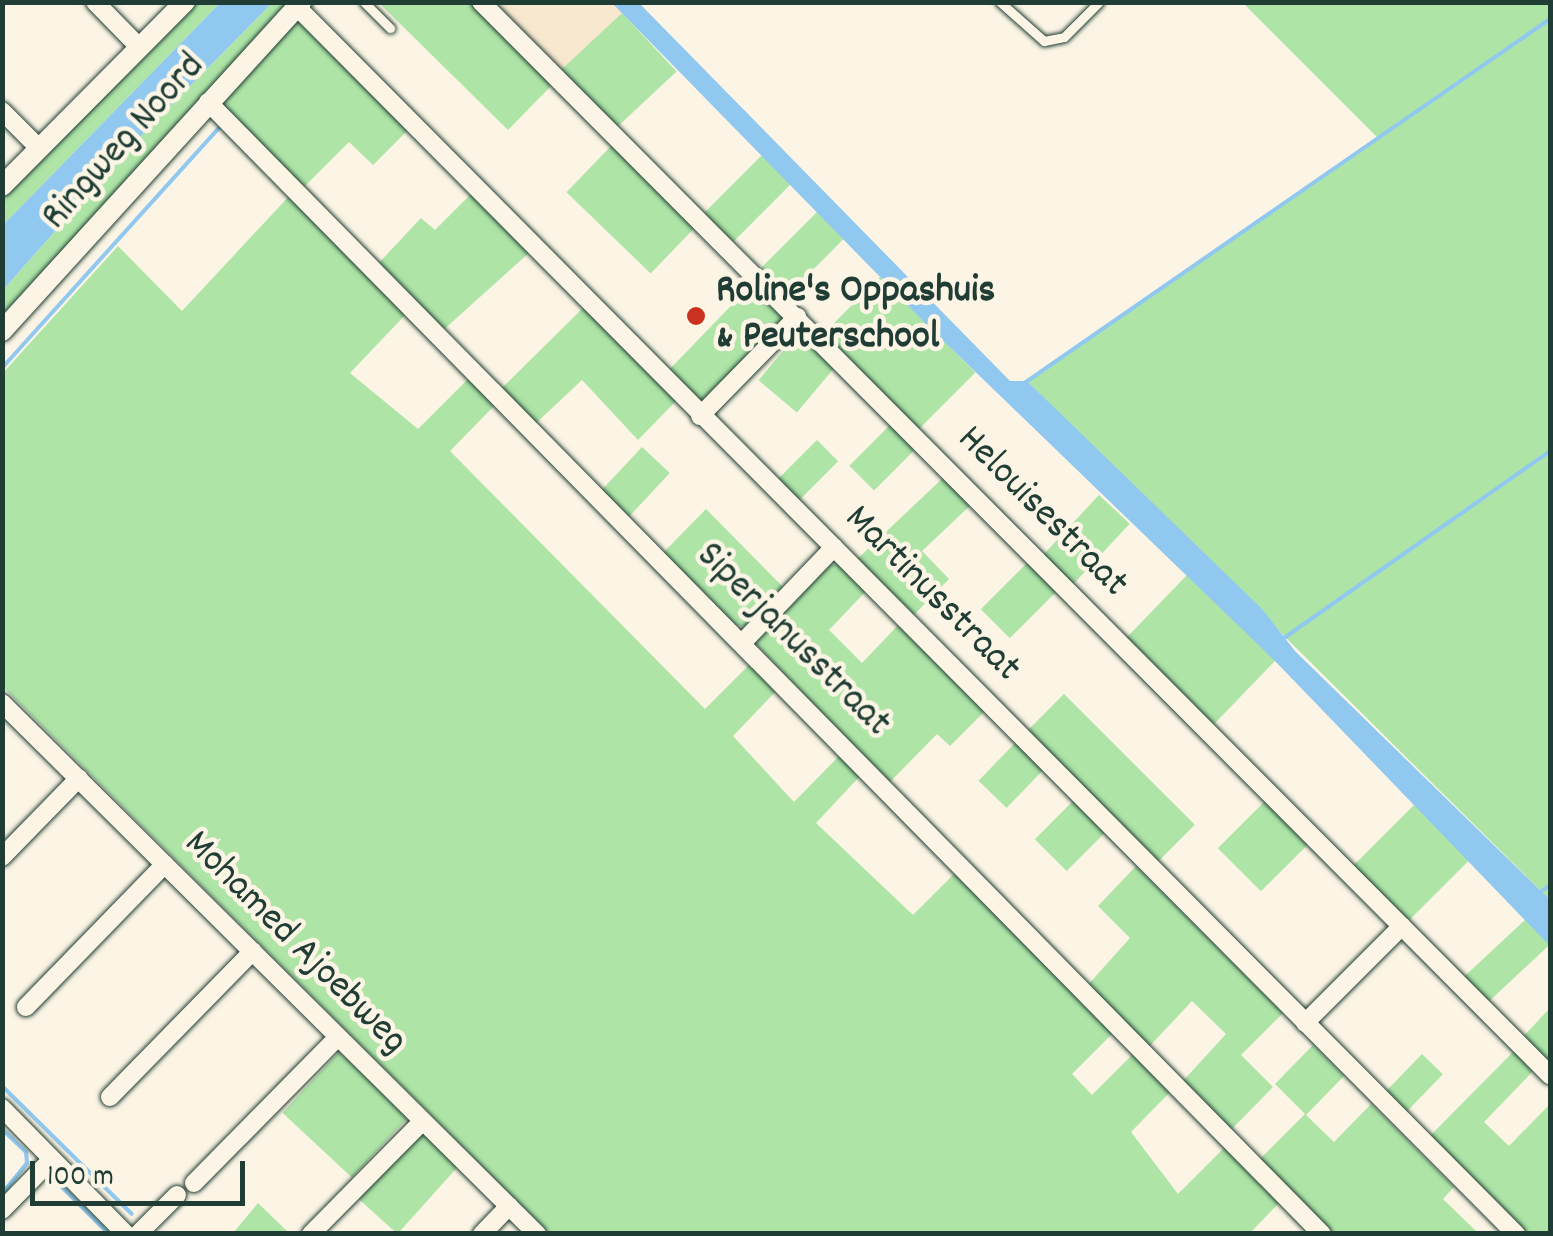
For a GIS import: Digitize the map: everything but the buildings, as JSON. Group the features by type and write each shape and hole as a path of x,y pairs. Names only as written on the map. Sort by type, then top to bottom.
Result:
{"street":[{"path":"94,2 140,48"},
{"path":"2,186 185,2"},
{"name":"Helouisestraat","path":"480,2 1550,1075"},
{"name":"Ringweg Noord","path":"2,331 299,5"},
{"name":"Martinusstraat","path":"299,5 700,416 1516,1234"},
{"name":"Siperjanusstraat","path":"208,102 744,640 1322,1234"},
{"path":"2,111 39,148"},
{"path":"700,416 798,317"},
{"path":"744,640 834,547"},
{"name":"Mohamed Ajoebweg","path":"2,703 536,1234"},
{"path":"2,857 80,778"},
{"path":"26,1006 165,864"},
{"path":"1304,1023 1402,926"},
{"path":"110,1096 253,951"},
{"path":"194,1183 338,1037"},
{"path":"2,1108 126,1234"},
{"path":"311,1234 422,1122"},
{"path":"2,1210 51,1160"},
{"path":"138,1234 177,1196"},
{"path":"482,1234 509,1206"}],"lane":[{"path":"364,2 390,28"},
{"path":"1000,2 1044,41 1064,37 1098,2"}],"shaded area":[{"path":"490,3 611,3 622,13 562,75"}],"green space":[{"path":"194,3 220,3 3,225 3,192"},
{"path":"272,3 292,3 3,318 3,290 126,151"},
{"path":"379,3 474,3 554,83 508,130"},
{"path":"1243,3 1550,3 1550,921 1541,891 1027,381 1378,138"},
{"path":"622,13 677,72 614,130 559,72"},
{"path":"299,20 410,128 373,165 349,142 301,190 222,109 220,99"},
{"path":"613,144 697,225 651,273 566,192"},
{"path":"762,155 791,184 732,243 703,214"},
{"path":"292,193 407,313 350,373 418,429 471,376 497,403 450,451 705,709 752,662 779,688 733,736 794,802 840,755 861,775 816,823 913,915 958,870 1117,1029 1072,1074 1092,1095 1138,1049 1176,1086 1131,1132 1178,1194 1227,1145 1282,1200 1249,1234 549,1233 3,687 2,374 118,246 182,311"},
{"path":"471,194 530,252 441,332 376,266 421,218 435,230"},
{"path":"818,211 845,238 786,297 759,270"},
{"path":"880,277 975,372 918,430 823,334"},
{"path":"753,283 784,317 781,325 712,398 697,404 666,373"},
{"path":"586,305 678,399 638,440 582,380 534,425 500,390"},
{"path":"799,332 837,364 797,412 759,380"},
{"path":"896,419 921,444 874,490 849,466"},
{"path":"817,440 838,461 796,503 775,482"},
{"path":"642,447 670,473 628,518 600,492"},
{"path":"946,475 974,502 922,551 949,579 909,620 852,564"},
{"path":"1099,495 1130,524 1073,584 1042,556"},
{"path":"706,509 787,591 747,627 734,625 663,553"},
{"path":"1031,559 1060,588 1010,638 981,609"},
{"path":"838,564 868,589 829,630 862,663 901,622 989,707 950,746 937,734 889,783 757,645 756,637 824,566"},
{"path":"1187,575 1275,660 1212,726 1124,640"},
{"path":"1064,694 1195,825 1157,863 1026,732"},
{"path":"1016,742 1044,769 1007,808 978,781"},
{"path":"1268,798 1311,841 1261,891 1218,848"},
{"path":"1073,801 1105,833 1067,871 1035,839"},
{"path":"1416,803 1471,858 1407,923 1352,867"},
{"path":"1136,866 1283,1013 1241,1055 1273,1087 1230,1131 1182,1082 1226,1034 1192,1001 1147,1049 1086,987 1130,938 1098,906"},
{"path":"1526,919 1550,945 1486,1004 1462,978"},
{"path":"1550,1008 1550,1068 1521,1039"},
{"path":"1313,1045 1344,1076 1306,1115 1334,1142 1371,1104 1454,1187 1443,1199 1478,1233 1330,1233 1258,1161 1305,1114 1275,1084"},
{"path":"1517,1048 1537,1067 1484,1122 1509,1146 1550,1104 1550,1233 1514,1233 1423,1143"},
{"path":"339,1052 408,1117 352,1177 282,1113"},
{"path":"1422,1054 1443,1074 1400,1119 1379,1099"},
{"path":"421,1130 460,1165 397,1234 359,1199"},
{"path":"258,1203 289,1233 233,1233"}],"water":[{"path":"220,3 272,3 126,151 3,290 3,225"},
{"path":"612,3 639,3 1010,381 1027,381 1262,609 1295,651 1550,900 1550,946 1275,661 930,328"}],"waterway":[{"path":"1547,2 1550,6"},
{"path":"1023,384 1550,19"},
{"path":"2,368 219,128"},
{"path":"1284,638 1550,451"},
{"path":"1538,894 1550,885"},
{"path":"2,1086 132,1214"},
{"path":"2,1129 26,1152 27,1163 2,1194"},
{"path":"61,1186 109,1234"}],"place":[{"name":"Roline's Oppashuis & Peuterschool","path":"696,316"}]}
